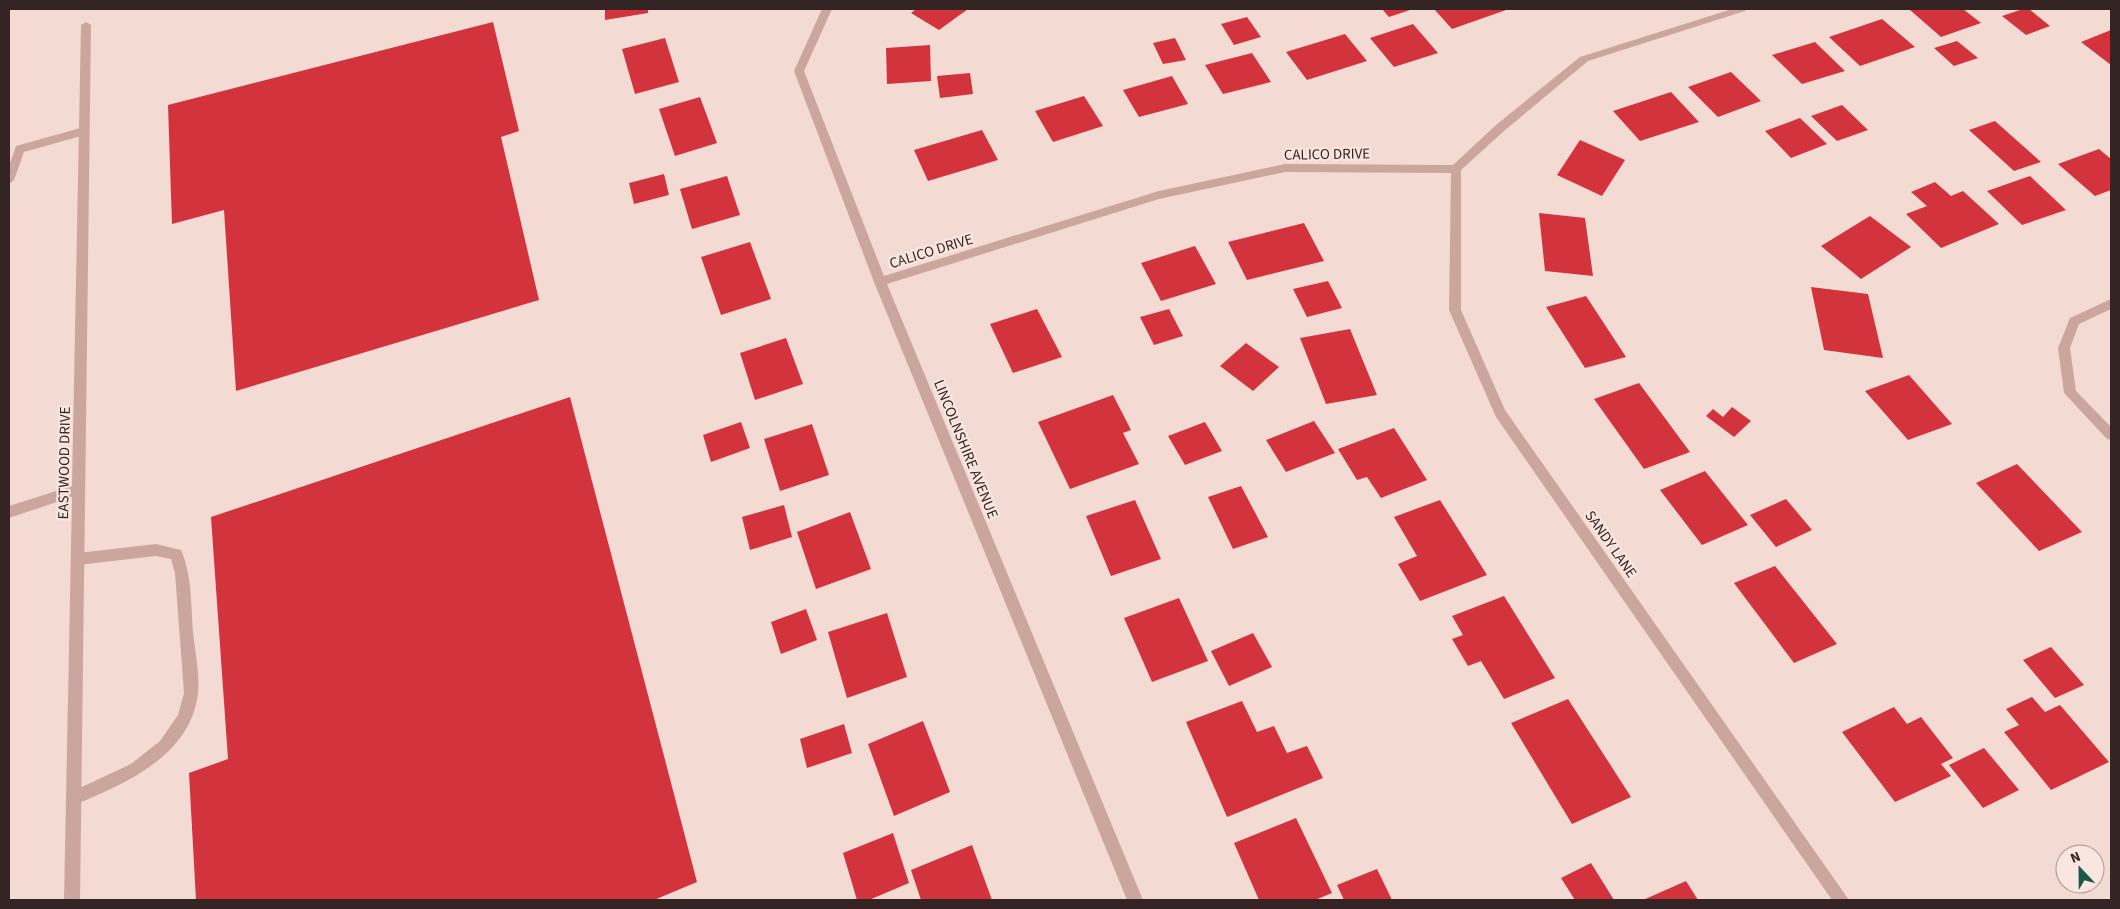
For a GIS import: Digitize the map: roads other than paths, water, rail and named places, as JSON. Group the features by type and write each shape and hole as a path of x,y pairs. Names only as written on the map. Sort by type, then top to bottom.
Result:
{"street":[{"name":"LINCOLNSHIRE AVENUE","path":"826,9 800,71 880,282 1135,900"},
{"path":"1456,169 1500,128 1584,59 1742,9"},
{"name":"EASTWOOD DRIVE","path":"72,900 86,26"},
{"path":"9,180 20,149 84,131"},
{"name":"CALICO DRIVE","path":"880,282 1159,194 1286,168 1456,169"},
{"name":"SANDY LANE","path":"1456,169 1455,310 1500,413 1841,900"},
{"path":"2111,304 2074,321 2064,348 2070,393 2111,435"},
{"path":"9,512 80,489"},
{"path":"74,798 136,769 165,746 184,718 191,693 182,573 176,554 156,550 78,559"}]}
